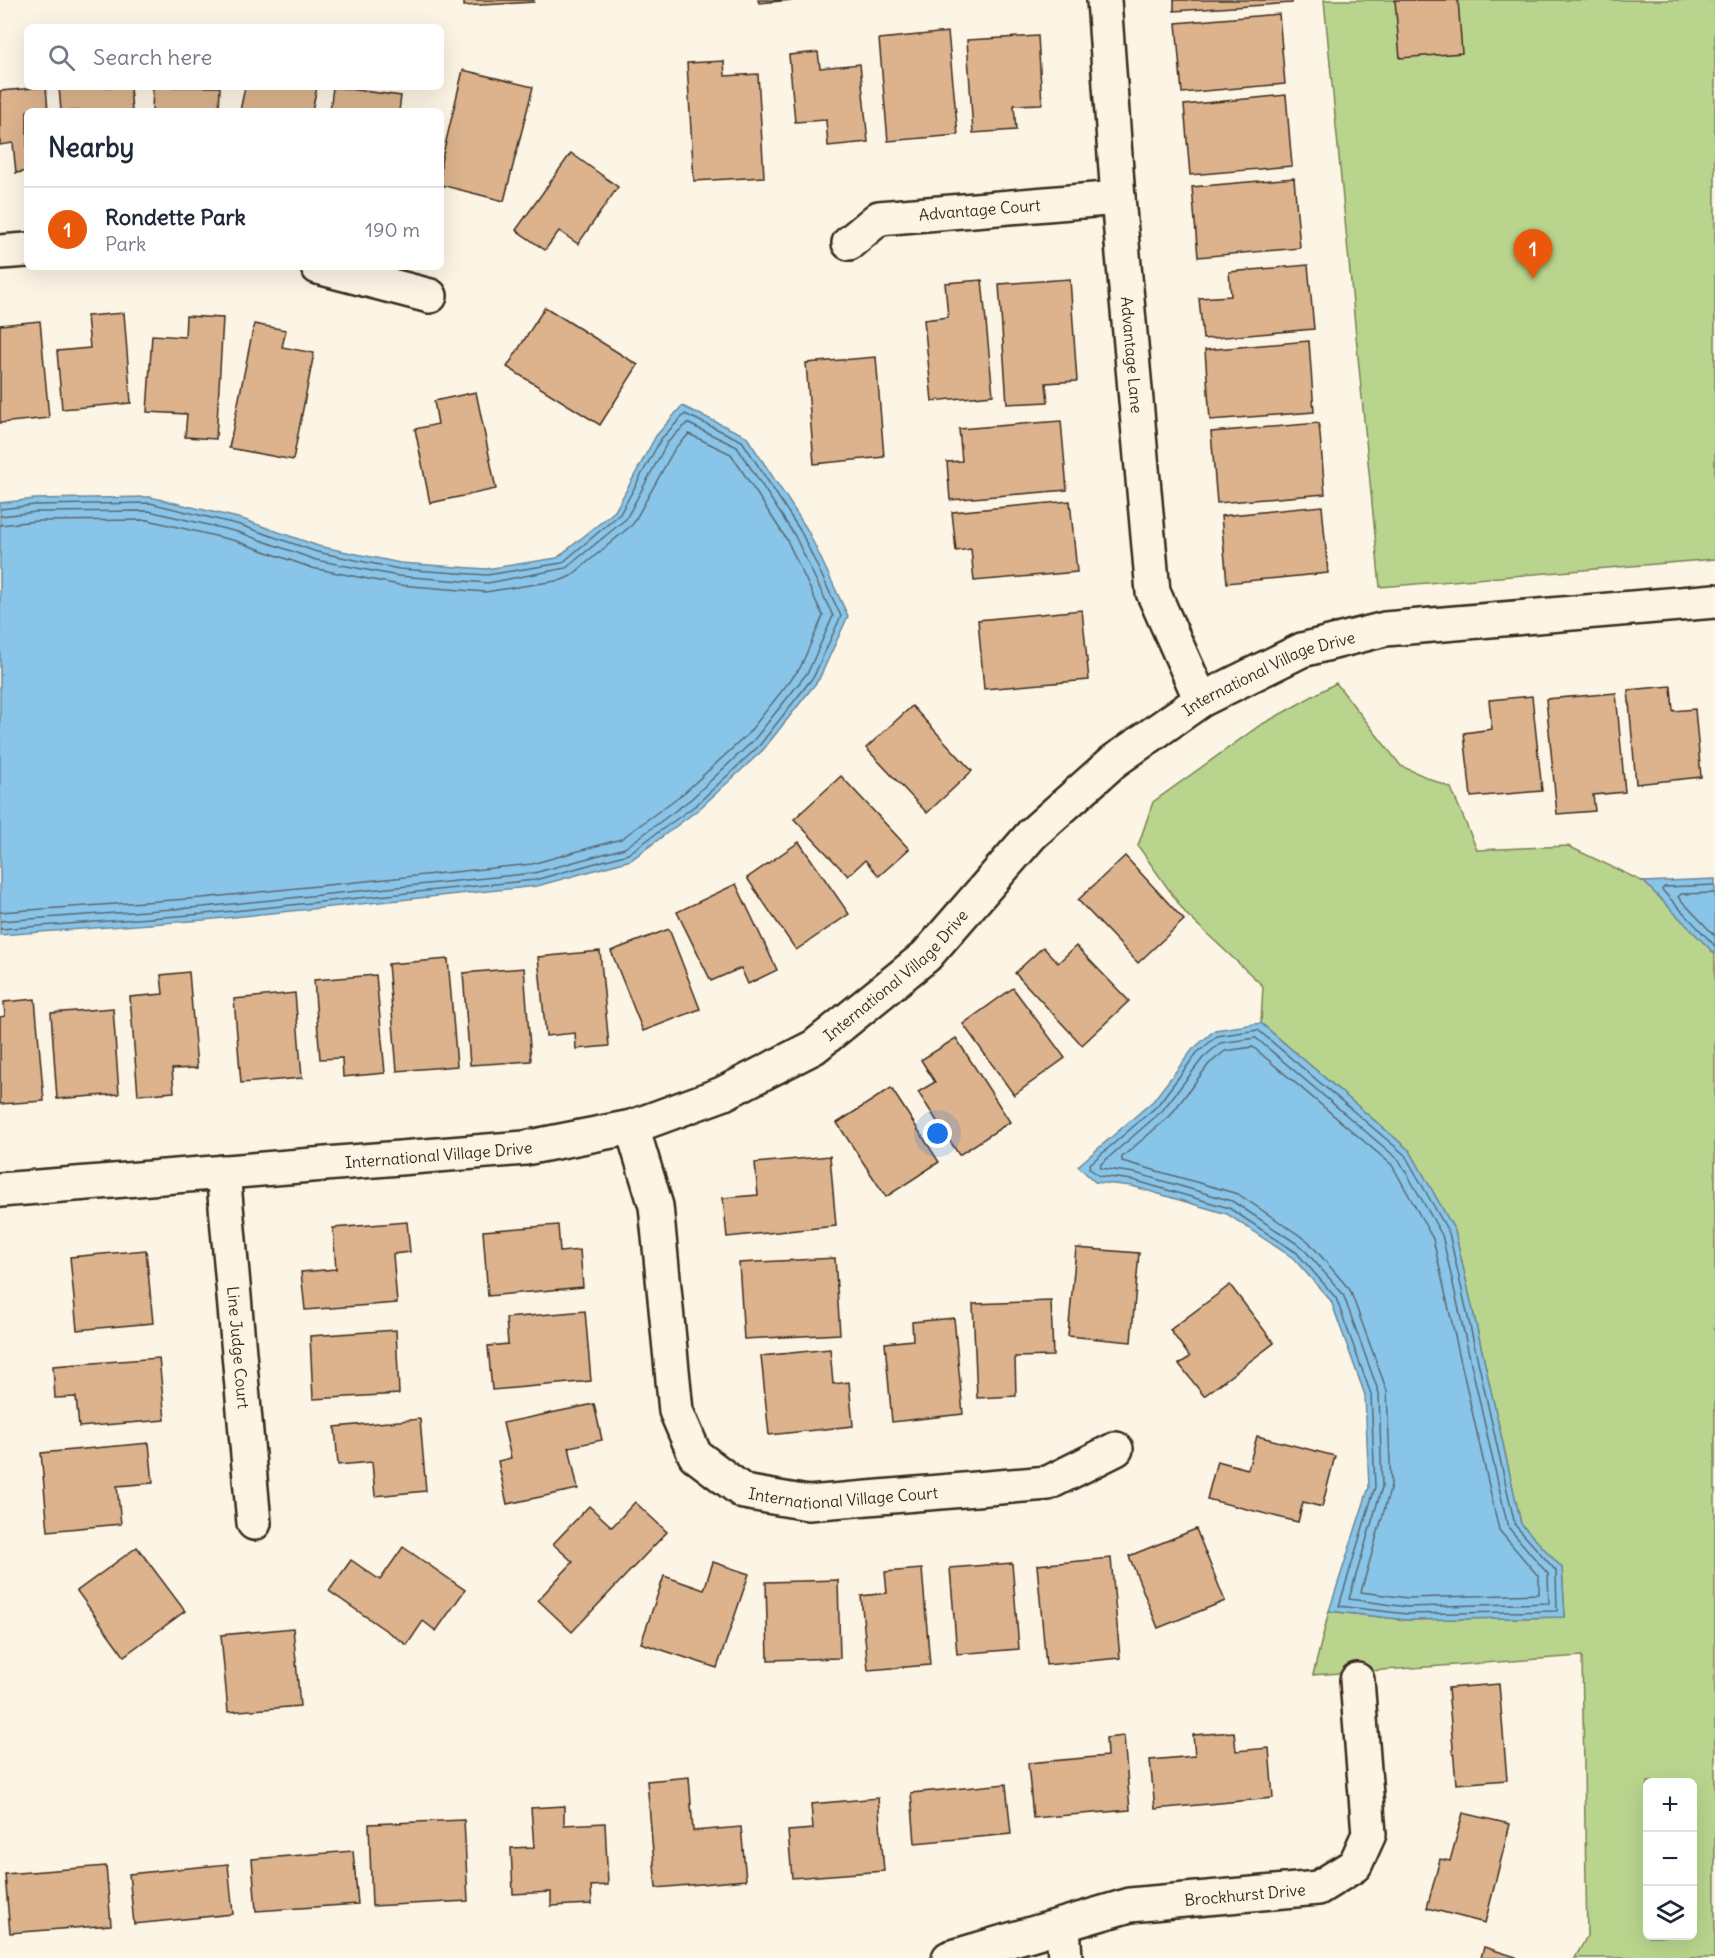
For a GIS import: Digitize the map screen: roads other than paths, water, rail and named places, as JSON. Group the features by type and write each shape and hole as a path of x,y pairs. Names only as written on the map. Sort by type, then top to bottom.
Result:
{"street":[{"name":"Advantage Lane","path":"1104,0 1118,198 1153,592 1201,700"},
{"name":"Advantage Court","path":"849,243 879,218 1118,198"},
{"path":"0,252 24,250"},
{"path":"330,270 430,296"},
{"name":"International Village Drive","path":"0,1190 525,1148 632,1127 722,1094 814,1047 926,956 1032,834 1114,761 1201,700 1302,650 1384,629 1715,601"},
{"name":"International Village Court","path":"632,1127 656,1206 676,1411 695,1455 744,1492 808,1503 1048,1483 1116,1449"},
{"name":"Line Judge Court","path":"223,1172 254,1523"},
{"name":"Brockhurst Drive","path":"949,1958 1130,1905 1318,1888 1355,1865 1369,1834 1357,1680"},
{"path":"1063,1926 1065,1958"}],"water":[{"path":"682,406 746,436 807,529 848,616 819,679 763,750 699,809 631,860 537,886 204,920 0,935 0,503 35,499 150,497 242,519 318,546 400,563 486,569 557,558 615,511 656,436"},
{"path":"1715,879 1715,954 1644,882"},
{"path":"1261,1023 1410,1151 1455,1231 1521,1524 1562,1568 1565,1617 1407,1620 1329,1611 1369,1487 1365,1395 1331,1301 1293,1258 1227,1214 1132,1186 1095,1182 1078,1166 1153,1101 1193,1049 1215,1030"}],"place":[{"name":"Rondette Park","path":"1533,279"}]}
